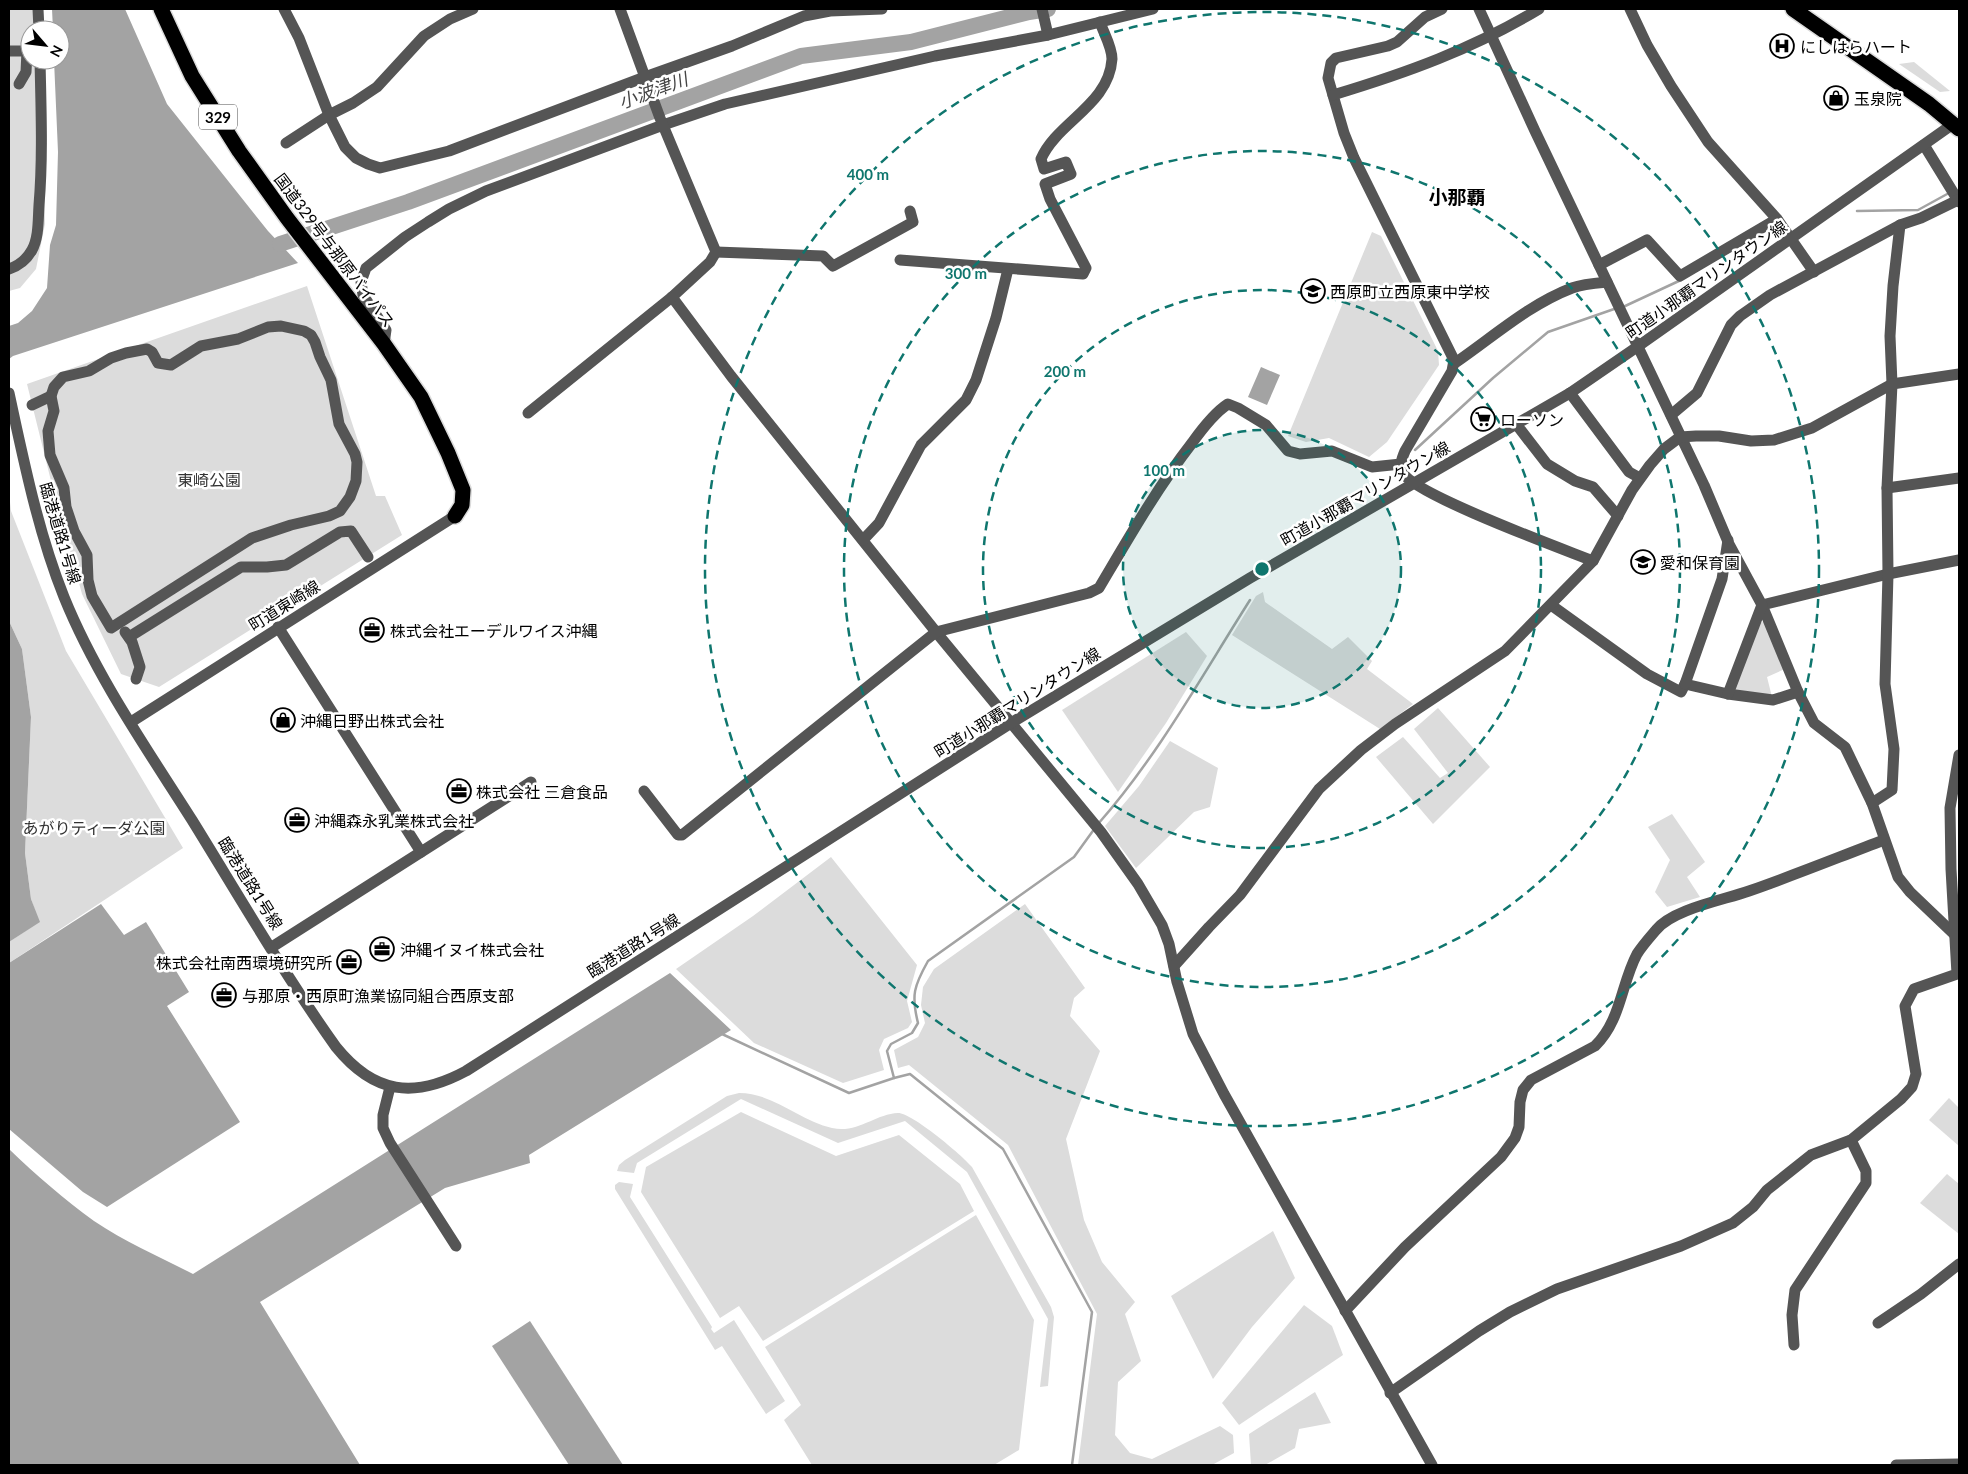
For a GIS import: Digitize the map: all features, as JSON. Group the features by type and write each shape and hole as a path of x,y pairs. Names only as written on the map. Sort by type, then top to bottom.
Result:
{"highway":[{"name":"国道329号与那原バイパス","path":"161,9 181,53 204,96 239,151 421,396 463,490 462,505 455,516"},
{"path":"1793,9 1929,104 1956,127"}],"street":[{"path":"284,9 299,38 329,114 345,147 356,158 380,168 449,151 646,82 804,16 830,11 882,9"},
{"path":"286,143 329,114 353,103 376,87 424,36 450,19 473,9"},
{"path":"620,9 646,82 716,252"},
{"path":"1042,9 1047,31"},
{"path":"384,344 386,330 363,295 361,282 366,268 370,262 405,237 467,200 662,121 742,99 1153,9"},
{"path":"1442,9 1425,17 1397,42 1388,46 1336,58 1331,62 1328,78 1344,134 1354,158 1453,356 1452,372 1405,451 1401,464 1403,474 1451,503 1593,561"},
{"path":"1479,9 1728,540 1762,605 1798,692 1814,723 1845,747 1872,803 1898,877 1910,892 1954,934"},
{"path":"1333,96 1416,69 1491,36 1539,9"},
{"path":"1630,9 1656,61 1708,142 1777,219 1814,272"},
{"path":"900,260 1083,274 1086,268 1050,199 1045,184 1071,174 1066,162 1044,169 1041,159 1045,149 1104,86 1112,60 1111,50 1100,22"},
{"path":"19,84 26,70"},
{"path":"9,270 25,259 32,250 38,223 42,154 40,70"},
{"name":"町道小那覇マリンタウン線","path":"754,887 1011,723 1250,578 1570,393 1924,144 1956,127"},
{"path":"1671,415 1697,393 1732,325 1740,316 1770,295 1900,225 1921,218 1956,196 1924,144"},
{"path":"716,252 823,256 833,266 913,222 910,210"},
{"path":"1599,265 1647,240 1680,276 1777,219"},
{"path":"1872,803 1892,790 1894,748 1885,684 1888,574 1887,488 1892,384 1890,336 1900,225"},
{"path":"528,413 672,297 710,262 716,252"},
{"path":"863,540 878,523 921,445 966,400 976,380 996,318 1008,269"},
{"path":"1454,363 1503,327 1541,303 1574,287 1607,282"},
{"path":"672,297 732,376 936,632 1101,832 1138,884 1162,925 1193,1034 1271,1181 1432,1465"},
{"path":"281,326 304,331 316,342 320,357 331,380 339,424 355,454 357,462 356,480 350,497 340,511 252,538 111,628 92,596 88,580 87,555 74,531 66,507 64,488 50,455 48,431 54,411 52,396 54,387 63,377 89,371 112,358 126,353 147,349 152,352 158,363 171,365 201,346 238,339 268,327 281,326"},
{"path":"1174,966 1209,926 1240,896 1319,789 1361,750 1395,724 1505,651 1593,561 1640,478 1664,449 1680,437 1719,436 1761,442 1774,440 1812,428 1892,384 1959,374"},
{"path":"1570,393 1629,472 1640,478"},
{"name":"臨港道路1号線","path":"9,394 34,507 53,568 85,642 131,722 322,1027 347,1060 371,1079 390,1087 401,1089 426,1087 441,1083 466,1071 754,887"},
{"path":"32,405 52,396"},
{"path":"644,792 678,835 682,835 936,632 1089,594 1099,588 1171,470 1220,409 1228,404 1266,425 1288,451 1300,454 1332,451 1372,467 1401,464"},
{"path":"1516,424 1547,464 1575,481 1594,487 1618,516"},
{"path":"1887,488 1959,478"},
{"path":"333,514 340,532"},
{"name":"町道東崎線","path":"131,722 455,516"},
{"path":"129,637 241,567 267,568 286,565 340,532 351,531 368,558"},
{"path":"1551,605 1647,674 1681,692 1686,684 1722,579 1728,540"},
{"path":"230,551 241,567"},
{"path":"1762,605 1888,574 1959,560"},
{"path":"182,582 207,588"},
{"path":"1728,694 1762,605"},
{"path":"116,625 129,637 140,667 136,679"},
{"path":"278,628 421,852"},
{"path":"1686,684 1728,694 1773,700 1798,692"},
{"path":"1390,1393 1479,1331 1510,1312 1550,1293 1681,1246 1733,1223 1753,1208 1767,1190 1811,1155 1851,1140 1901,1100 1912,1087 1916,1074 1905,1006 1914,989 1958,976 1954,934 1955,869 1950,808 1959,755"},
{"path":"272,947 531,782"},
{"path":"1345,1311 1405,1247 1501,1157 1515,1138 1519,1127 1520,1102 1523,1090 1531,1080 1595,1046 1603,1038 1613,1021 1637,954 1666,921 1688,910 1749,891 1884,840"},
{"path":"390,1087 383,1115 383,1128 390,1143 456,1246"},
{"path":"1794,1345 1792,1315 1795,1290 1866,1183 1866,1171 1851,1140"},
{"path":"1878,1323 1921,1294 1959,1264"},
{"path":"1896,1465 1959,1464"}],"green space":[{"path":"9,9 41,9 42,20 20,20 20,70 44,70 45,224 36,269 20,288 9,291"},
{"path":"1914,62 1950,91 1940,92 1899,64"},
{"path":"1372,232 1381,236 1438,351 1439,365 1387,442 1369,457 1329,438 1306,442 1288,436"},
{"name":"東崎公園","path":"307,286 376,496 385,496 402,535 159,687 121,674 82,594 27,384"},
{"name":"あがりティーダ公園","path":"9,493 11,511 66,651 183,848 9,963 9,942 39,922 31,899 25,853 31,717 22,649 9,621"},
{"path":"1263,592 1265,602 1332,649 1348,637 1372,661 1367,669 1413,704 1380,729 1232,635 1256,596"},
{"path":"1764,622 1785,669 1767,677 1772,697 1731,692 1758,623"},
{"path":"1186,632 1207,656 1166,723 1118,792 1062,710"},
{"path":"1438,708 1490,767 1433,824 1376,757 1403,737 1440,778 1448,773 1414,729"},
{"path":"1170,741 1218,768 1210,807 1194,812 1136,868 1105,826 1139,786"},
{"path":"1672,814 1705,862 1687,877 1700,897 1667,907 1655,892 1670,860 1648,827"},
{"path":"831,857 917,965 907,1001 912,1022 908,1028 884,1039 879,1050 884,1070 843,1083 754,1043 676,969 753,916"},
{"path":"1025,904 1085,988 1074,998 1070,1016 1100,1051 1066,1139 1084,1220 1102,1262 1135,1302 1125,1314 1141,1361 1118,1382 1115,1435 1130,1453 1152,1459 1220,1426 1233,1435 1234,1453 1212,1465 1078,1465 1097,1314 1008,1145 909,1065 898,1068 894,1050 918,1037 925,1023 921,1005 923,987 934,969"},
{"path":"739,1093 764,1097 809,1120 832,1128 850,1128 890,1114 898,1113 905,1115 936,1136 967,1161 1051,1307 1054,1317 1048,1386 1040,1387 1048,1319 967,1172 905,1121 838,1143 741,1099 637,1163 634,1173 617,1171 619,1165 625,1160 727,1096"},
{"path":"1949,1098 1959,1108 1959,1146 1929,1120"},
{"path":"741,1112 836,1156 899,1135 960,1184 974,1211 763,1341 739,1306 720,1318 641,1192 646,1167"},
{"path":"1947,1174 1959,1184 1959,1234 1920,1203"},
{"path":"619,1182 633,1184 630,1197 714,1333 734,1320 785,1401 766,1414 722,1346 715,1350 615,1189 615,1185"},
{"path":"976,1215 1034,1320 1019,1450 994,1465 812,1465 784,1420 801,1405 765,1347"},
{"path":"1273,1231 1295,1278 1252,1327 1213,1379 1171,1296"},
{"path":"1304,1305 1332,1326 1343,1355 1239,1425 1222,1403"},
{"path":"1315,1392 1331,1423 1299,1429 1295,1448 1265,1465 1251,1465 1249,1434"}],"shaded area":[{"path":"52,9 125,9 167,104 268,231 298,263 13,356 9,359 9,326 18,323 32,311 47,288 50,245 56,225 58,152 54,70 70,70 70,20 53,20"},
{"path":"1261,367 1280,375 1267,405 1248,397"},
{"path":"9,621 22,649 31,717 25,853 31,899 40,922 9,942"},
{"path":"101,904 124,935 146,922 189,992 167,1006 240,1122 107,1207 83,1192 9,1129 9,963"},
{"path":"670,973 731,1030 529,1155 530,1163 445,1188 260,1302 360,1465 9,1465 9,1149 50,1186 94,1221 130,1243 193,1274"},
{"path":"530,1321 623,1465 569,1465 492,1346"}],"waterway":[{"name":"小波津川","path":"280,244 408,202 801,56 911,42 1029,12 1048,9"},
{"path":"1857,211 1918,210 1949,193"},
{"path":"1623,307 1681,280"},
{"path":"1415,450 1493,378 1548,332 1617,308"},
{"path":"1098,824 1160,744 1250,600"},
{"path":"722,1034 849,1093 894,1078 887,1051 891,1044 912,1033 918,1023 914,998 915,991 928,961 1074,857 1095,828"},
{"path":"894,1078 910,1074 1003,1149 1092,1312 1072,1465"}],"place":[{"name":"にしはらハート","path":"1782,46"},
{"name":"玉泉院","path":"1836,98"},
{"name":"西原町立西原東中学校","path":"1313,291"},
{"name":"ローソン","path":"1483,419"},
{"name":"愛和保育園","path":"1643,562"},
{"name":"株式会社エーデルワイス沖縄","path":"372,630"},
{"name":"沖縄日野出株式会社","path":"283,720"},
{"name":"株式会社 三倉食品","path":"459,791"},
{"name":"沖縄森永乳業株式会社","path":"297,820"},
{"name":"沖縄イヌイ株式会社","path":"382,949"},
{"name":"株式会社南西環境研究所","path":"349,962"},
{"name":"与那原・西原町漁業協同組合西原支部","path":"224,995"}],"district":[{"name":"小那覇","path":"1457,196"}]}
